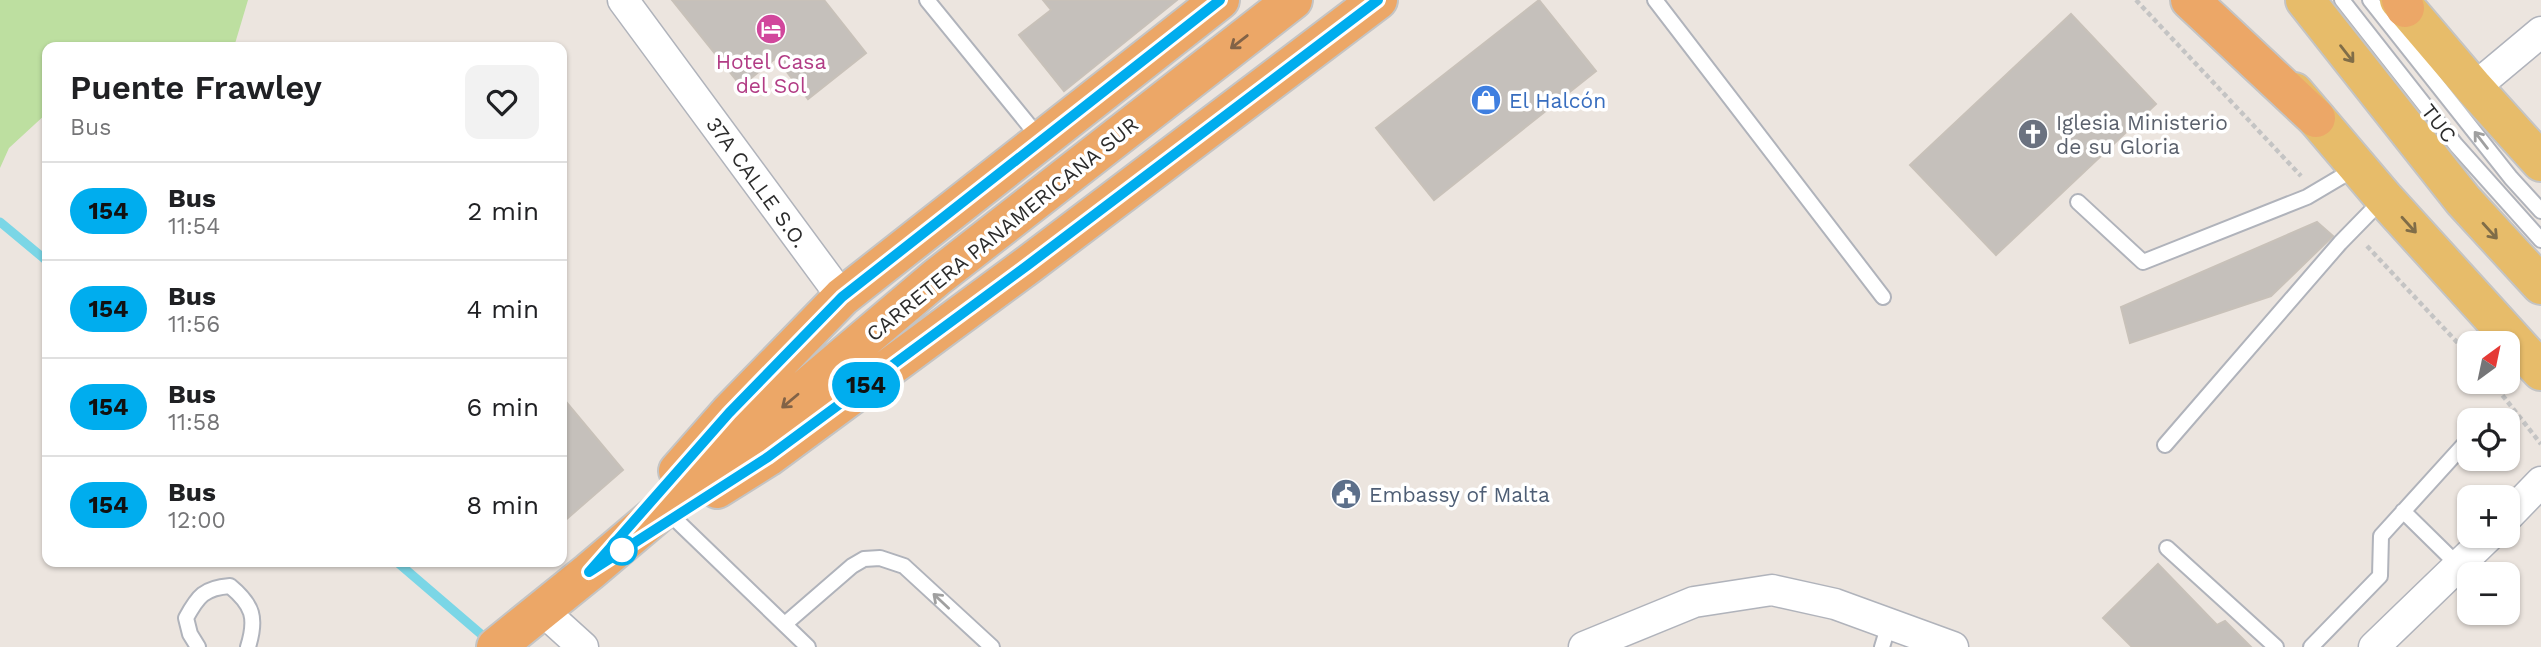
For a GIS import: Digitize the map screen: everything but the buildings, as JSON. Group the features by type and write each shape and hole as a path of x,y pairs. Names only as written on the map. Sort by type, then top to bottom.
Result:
{"highway":[{"name":"CARRETERA PANAMERICANA SUR","path":"589,572 729,413 842,297 1220,0"},
{"name":"CARRETERA PANAMERICANA SUR","path":"520,627 589,572 936,278 1293,0"},
{"name":"CARRETERA PANAMERICANA SUR","path":"589,572 778,449 1028,265 1378,0"},
{"path":"1340,29 1389,0"},
{"path":"2190,0 2316,118"}],"main road":[{"path":"2218,0 2357,168 2541,370"},
{"path":"2305,0 2463,200 2541,285"},
{"path":"2394,2 2541,162"}],"street":[{"name":"37A CALLE S.O.","path":"624,0 842,297"},
{"path":"2474,88 2541,32"},
{"path":"2520,504 2541,482"},
{"path":"2463,562 2476,548"},
{"path":"2374,647 2457,568"},
{"path":"1584,647 1695,602 1772,590 1835,604 1885,635 1953,647"},
{"path":"520,627 583,647"}],"lane":[{"path":"927,0 1042,141"},
{"path":"1655,0 1883,297"},
{"name":"TUC","path":"2342,0 2456,145 2541,240"},
{"name":"TUC","path":"2394,2 2511,178 2541,211"},
{"path":"2078,202 2143,262 2307,197 2357,168"},
{"path":"2165,445 2340,243 2384,198"},
{"path":"2311,647 2380,576 2381,536 2457,452"},
{"path":"2403,511 2457,564"},
{"path":"673,517 808,647"},
{"path":"2167,548 2276,647"},
{"path":"785,624 852,566 864,559 880,558 904,566 992,647"},
{"path":"198,647 190,634 186,618 196,600 211,588 230,586 247,600 253,630 248,647"}],"path":[{"path":"2501,394 2541,444"}],"green space":[{"path":"0,0 248,0 235,42 42,42 42,118 9,148 0,168"}],"waterway":[{"path":"0,222 42,257"},
{"path":"403,567 489,641"}],"bus line":[{"name":"154","path":"1220,0 842,297 729,413 589,572 768,457 1028,265 1378,0"}],"place":[{"name":"Hotel Casa del Sol","path":"771,29"},
{"name":"El Halcón","path":"1486,100"},
{"name":"Iglesia Ministerio de su Gloria","path":"2033,134"},
{"name":"Embassy of Malta","path":"1346,494"}]}
